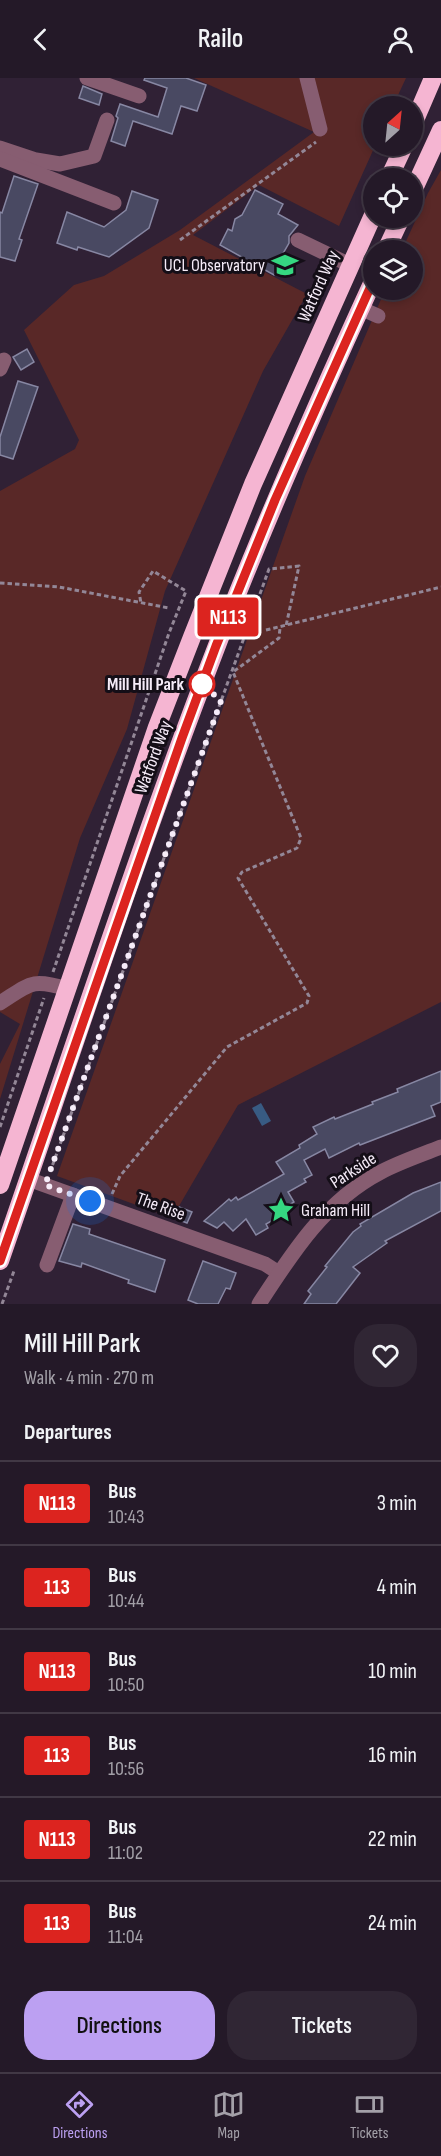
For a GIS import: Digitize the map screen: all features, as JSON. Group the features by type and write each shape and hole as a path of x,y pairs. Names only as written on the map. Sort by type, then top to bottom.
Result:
{"highway":[{"path":"423,101 433,78"},
{"path":"423,169 441,130"},
{"name":"Watford Way","path":"0,1185 157,727 253,484 367,228"},
{"name":"Watford Way","path":"9,1261 182,738 216,646 275,500 364,300"}],"street":[{"path":"87,78 140,96"},
{"path":"307,78 320,129"},
{"path":"0,148 36,160 60,164 94,156 107,120"},
{"path":"0,159 114,203"},
{"path":"298,240 350,266"},
{"path":"360,308 378,316"},
{"path":"0,1003 34,982 49,983 67,989"},
{"name":"Parkside","path":"259,1304 301,1240 327,1212 350,1192 381,1172 441,1147"},
{"name":"The Rise","path":"37,1182 265,1264 279,1273"},
{"path":"47,1265 73,1195"}],"path":[{"path":"180,240 317,142 320,129"},
{"path":"37,1182 269,569 299,566 286,626"},
{"path":"0,1127 169,633 186,591 153,571 140,592 141,603"},
{"path":"0,584 58,587 169,608"},
{"path":"266,630 441,587"},
{"path":"107,1207 120,1176 227,1047 307,1003 309,996 238,878 242,872 297,848 301,838 233,672 279,638 280,627"},
{"path":"2,1304 9,1261"}],"shaded area":[{"path":"194,78 406,78 398,96 363,96 363,156 370,156 363,168 339,226 259,185 193,235 307,294 263,371 165,591 127,729 80,838 0,1099 0,1064 20,1024 0,1012 0,491 75,449 79,440 24,330 74,285 104,276 180,230 314,132"},
{"name":"Mill Hill Park","path":"441,170 441,1002 238,1105 172,1218 57,1176 305,476 381,300 423,300 423,240 407,240 412,228 423,228 423,204"}],"water":[{"path":"261,1103 271,1121 262,1126 252,1108"}],"building":[{"path":"145,78 186,78 206,85 197,111 181,106 172,134 133,121 125,146 111,141 120,104 158,117 167,88 144,80"},
{"path":"83,86 102,94 99,105 79,98"},
{"path":"14,176 38,184 19,239 22,240 15,261 0,257 0,212 2,213"},
{"path":"255,190 283,204 278,214 298,225 289,236 289,243 274,275 220,245 228,229 232,231 235,219 242,215"},
{"path":"132,191 158,200 149,228 109,257 57,243 67,212 104,227 126,210"},
{"path":"27,349 34,362 21,370 13,357"},
{"path":"18,381 38,387 13,459 0,455 0,437"},
{"path":"441,1071 441,1102 431,1106 435,1116 360,1145 359,1143 329,1158 325,1149 304,1160 312,1175 304,1179 306,1182 288,1192 294,1202 273,1215 275,1219 266,1224 268,1228 256,1235 246,1219 233,1231 224,1222 217,1228 204,1221 229,1199 231,1201 236,1197 238,1200 284,1174 276,1162 300,1148 299,1145 317,1134 313,1127 334,1117 335,1119 373,1104 372,1102 398,1092 397,1089"},
{"path":"441,1182 441,1211 385,1241 387,1243 353,1267 360,1273 336,1304 304,1304 311,1294 308,1291 327,1267 325,1266 353,1232 361,1226 360,1224 413,1193"},
{"path":"179,1207 192,1212 187,1223 174,1218"},
{"path":"73,1224 90,1229 89,1234 165,1260 155,1292 82,1263 81,1267 59,1261"},
{"path":"203,1261 236,1273 230,1289 226,1288 218,1304 198,1304 188,1300"}],"bus line":[{"name":"N113","path":"0,1261 216,646 275,500 365,300"}],"place":[{"name":"UCL Observatory","path":"285,265"},
{"name":"Mill Hill Park","path":"202,684"},
{"name":"Graham Hill","path":"281,1210"}],"route":[{"path":"90,1201 45,1185 221,701 202,684"}]}
